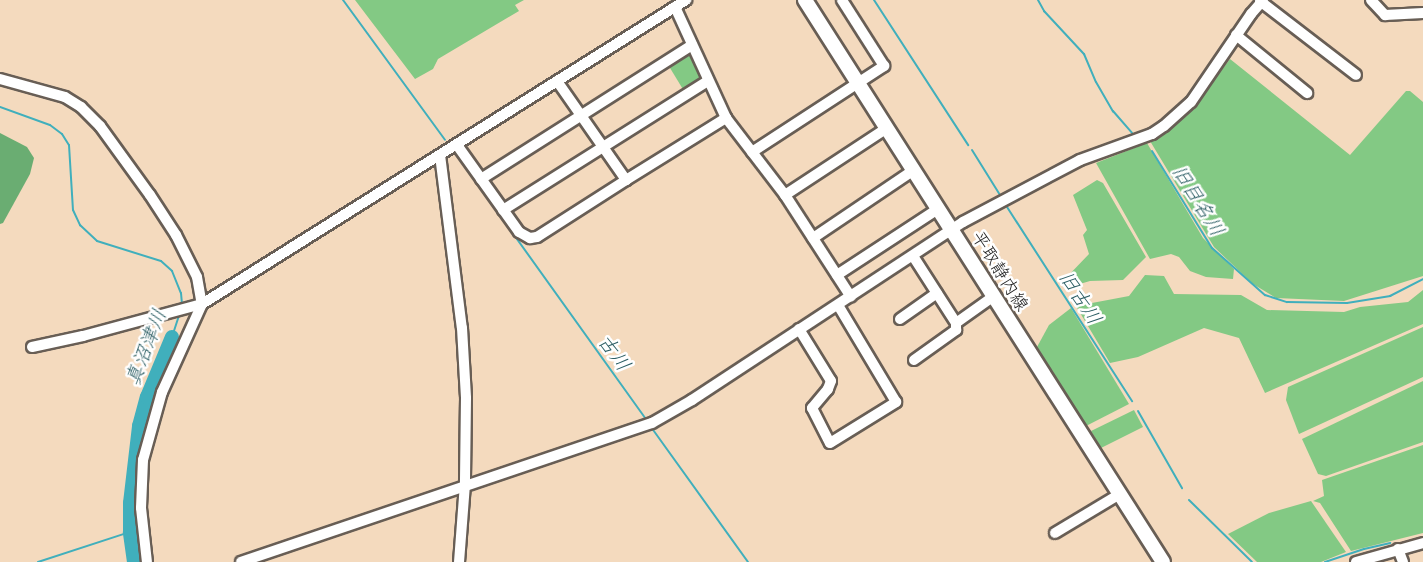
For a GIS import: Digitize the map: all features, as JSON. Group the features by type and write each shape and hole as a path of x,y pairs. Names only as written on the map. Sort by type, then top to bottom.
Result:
{"main road":[{"name":"平取静内線","path":"805,0 1162,562"}],"street":[{"path":"32,347 202,304 457,145 670,6 686,0"},
{"path":"752,152 884,66 842,0"},
{"path":"241,562 465,484 649,424 851,297 952,230 1080,160 1152,134 1164,126 1191,102 1262,0 1356,75"},
{"path":"1371,0 1385,15 1423,13"},
{"path":"670,6 692,45 726,118 784,195 851,297"},
{"path":"1236,35 1307,93"},
{"path":"481,179 692,45"},
{"path":"0,79 65,97 81,107 100,126 176,235 197,277 202,304 162,392 143,460 141,508 147,562"},
{"path":"557,81 626,180"},
{"path":"503,210 708,81"},
{"path":"457,145 525,237 537,237 726,118"},
{"path":"784,195 887,129"},
{"path":"440,155 462,328 466,399 465,484 459,562"},
{"path":"813,238 914,170"},
{"path":"837,275 938,208"},
{"path":"913,256 956,323 956,330 914,360"},
{"path":"900,319 936,293"},
{"path":"956,323 994,296"},
{"path":"799,329 831,381 812,408 830,442 896,402 838,305"},
{"path":"1055,533 1120,494"},
{"path":"1356,562 1392,555 1423,543"},
{"path":"1392,555 1403,562"}],"green space":[{"path":"355,0 524,0 515,5 519,11 438,59 433,69 415,79"},
{"path":"688,50 692,52 702,80 684,91 667,63"},
{"path":"1230,59 1350,155 1406,91 1410,91 1423,102 1423,276 1344,301 1276,298 1253,284 1214,247 1150,141 1187,115"},
{"path":"0,133 27,147 34,158 30,174 3,223 0,224"},
{"path":"1147,143 1203,238 1234,269 1233,279 1206,277 1190,271 1179,257 1171,254 1150,259 1096,163"},
{"path":"1097,180 1103,183 1146,257 1123,280 1090,281 1066,288 1064,280 1089,254 1083,235 1087,230 1073,195"},
{"path":"1145,275 1164,276 1174,294 1241,295 1267,310 1344,312 1360,307 1408,302 1423,290 1423,324 1265,393 1239,338 1204,328 1138,357 1110,363 1076,306 1129,296"},
{"path":"1071,308 1129,404 1086,426 1037,347 1049,325"},
{"path":"1423,327 1423,377 1299,434 1286,400 1288,387"},
{"path":"1423,381 1423,442 1326,476 1318,474 1302,439"},
{"path":"1134,410 1143,427 1101,448 1091,431"},
{"path":"1423,445 1423,533 1351,551 1320,503 1313,501 1324,496 1322,480"},
{"path":"1311,501 1346,552 1321,562 1257,562 1228,534 1269,513"}],"waterway":[{"name":"古川","path":"343,0 445,140"},
{"name":"旧古川","path":"874,0 968,145"},
{"name":"旧目名川","path":"1038,0 1044,11 1084,54 1096,82 1113,111 1132,133"},
{"name":"真沼津川","path":"0,107 50,125 62,134 69,145 73,210 80,225 97,241 161,261 172,271 181,293 182,304"},
{"name":"旧古川","path":"972,150 1000,195"},
{"name":"旧目名川","path":"1152,151 1212,248 1265,295 1287,302 1347,303 1390,296 1423,279"},
{"name":"古川","path":"459,158 648,422"},
{"name":"旧古川","path":"1007,207 1132,401"},
{"name":"真沼津川","path":"172,337 180,313"},
{"name":"真沼津川","path":"134,562 130,532 130,503 139,426 147,397 172,337"},
{"name":"旧古川","path":"1138,411 1182,488"},
{"name":"古川","path":"651,427 748,562"},
{"name":"旧古川","path":"1189,500 1252,562"},
{"path":"38,562 130,532"},
{"name":"旧古川","path":"1325,562 1390,543"},
{"name":"旧古川","path":"1395,557 1397,562"}]}
